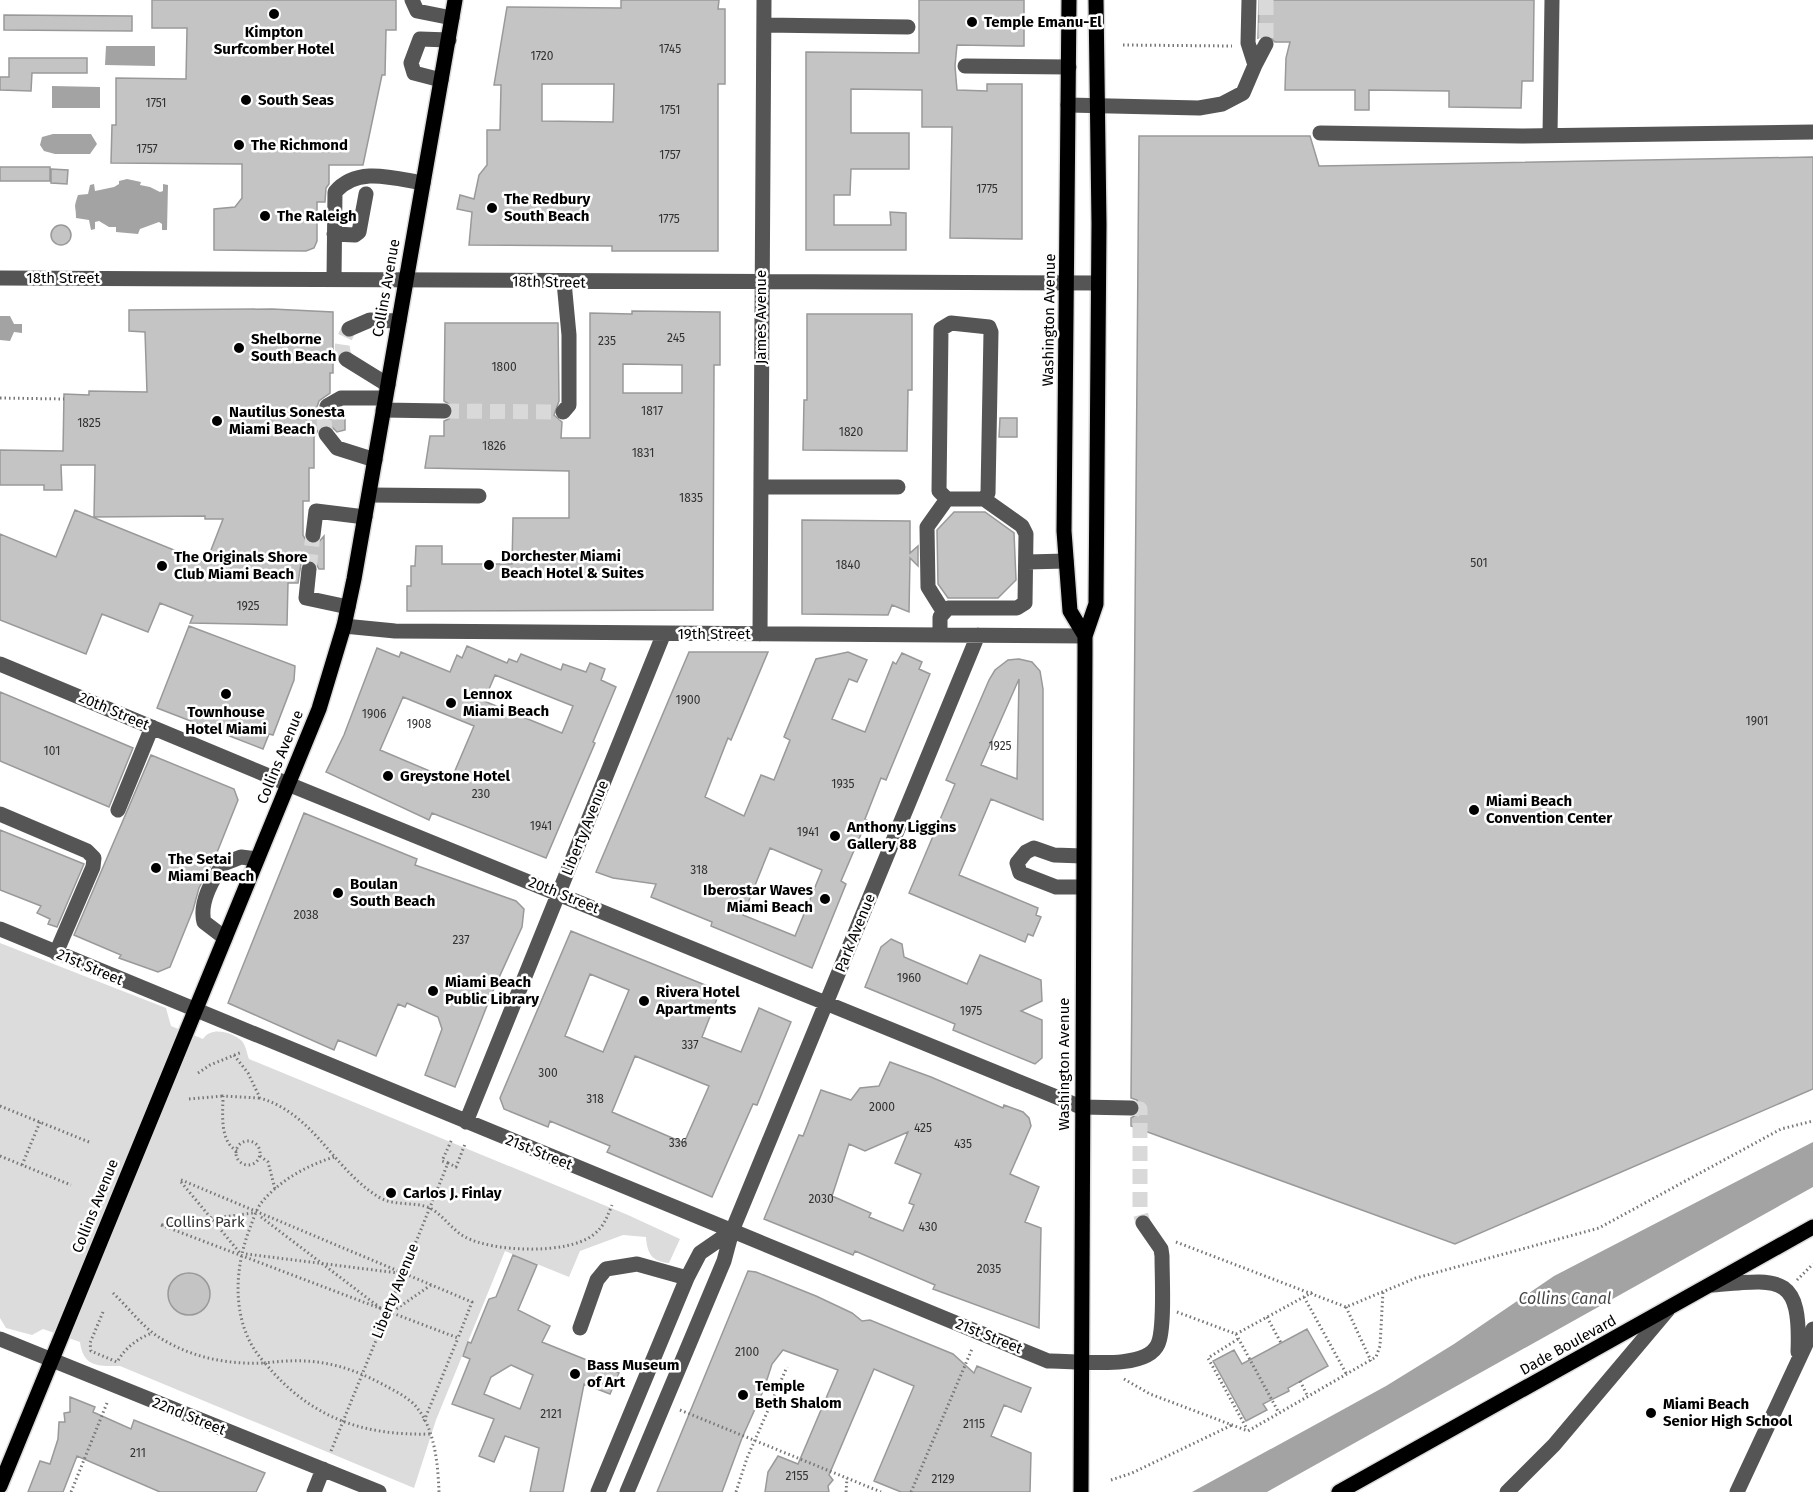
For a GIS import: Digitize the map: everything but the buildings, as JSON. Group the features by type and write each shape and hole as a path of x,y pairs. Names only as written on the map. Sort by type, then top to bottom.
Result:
{"main road":[{"name":"Collins Avenue","path":"0,1486 319,709 348,607 455,0"},
{"name":"Washington Avenue","path":"1069,0 1064,531 1070,611 1085,636"},
{"name":"Washington Avenue","path":"1081,1492 1085,636 1096,604 1098,283 1096,0"},
{"name":"Dade Boulevard","path":"1339,1492 1667,1311 1813,1227"}],"street":[{"path":"412,0 417,11 452,18"},
{"name":"James Avenue","path":"760,634 764,0"},
{"path":"1249,0 1248,43 1255,65"},
{"path":"1550,135 1552,0"},
{"path":"764,25 908,27"},
{"path":"441,80 414,73 411,63 420,39 448,40"},
{"path":"1068,105 1199,108 1222,104 1243,93 1266,44"},
{"path":"964,66 1069,67"},
{"path":"1320,133 1550,135 1813,132"},
{"path":"334,279 335,192 344,181 358,176 423,183"},
{"path":"334,234 355,235 359,232 366,194"},
{"name":"18th Street","path":"0,278 406,279 762,284 1098,283"},
{"path":"563,412 569,405 569,335 564,282"},
{"path":"349,329 370,320 399,321"},
{"path":"943,611 948,608 1017,608 1025,603 1028,542 1022,526 984,499 947,499 939,491 941,329 951,323 984,325 989,327 991,332 988,493 984,499"},
{"path":"346,359 385,398"},
{"path":"327,406 341,398 385,398 444,411"},
{"path":"326,434 337,448 375,460"},
{"path":"761,487 898,487"},
{"path":"369,495 479,496"},
{"path":"940,635 943,611 928,587 927,527 947,499"},
{"path":"313,536 316,511 365,517"},
{"path":"1027,562 1066,561"},
{"path":"309,569 306,598 348,607"},
{"name":"19th Street","path":"344,626 395,631 1085,636"},
{"name":"Liberty Avenue","path":"466,1122 664,633"},
{"name":"Park Avenue","path":"627,1492 724,1261 732,1231 978,635"},
{"name":"20th Street","path":"0,664 288,784 1081,1107 1131,1108"},
{"path":"118,810 152,727"},
{"path":"0,814 87,851 94,858 93,867 56,953"},
{"path":"1083,856 1054,855 1034,848 1026,852 1017,863 1020,873 1054,886 1083,887"},
{"path":"225,938 204,922 203,907 207,895 223,864 241,857 257,860"},
{"name":"21st Street","path":"0,929 1048,1361 1140,1359 1148,1356 1159,1343 1162,1256 1161,1250 1143,1223"},
{"path":"598,1492 687,1278 700,1253 732,1231"},
{"path":"580,1328 597,1280 606,1269 637,1264 687,1278"},
{"path":"1713,1285 1767,1281 1781,1286 1797,1306 1798,1358"},
{"path":"1508,1492 1554,1445 1667,1311"},
{"path":"1737,1492 1813,1329"},
{"name":"22nd Street","path":"0,1339 379,1492"},
{"path":"314,1492 323,1469"}],"path":[{"path":"1123,45 1236,46"},
{"path":"0,398 64,399"},
{"path":"198,1073 242,1052"},
{"path":"234,1055 248,1073 260,1098"},
{"path":"223,1096 224,1131 237,1151 240,1161 247,1165 255,1163 260,1156"},
{"path":"189,1099 223,1096 260,1098 278,1104 299,1117 334,1157 378,1198 429,1208 464,1236 485,1246 543,1249 592,1237 605,1224 612,1205"},
{"path":"0,1106 89,1142"},
{"path":"1346,1307 1416,1278 1599,1228 1781,1129 1813,1121"},
{"path":"21,1165 40,1122"},
{"path":"448,1163 442,1161 452,1139"},
{"path":"237,1151 244,1142 252,1142 258,1146 260,1156 268,1162 275,1189"},
{"name":"Liberty Avenue","path":"331,1451 448,1163 456,1167 465,1144"},
{"path":"0,1156 71,1185"},
{"path":"334,1157 314,1163 283,1181 256,1213 240,1254 237,1281 242,1319 259,1357 301,1398 322,1413 342,1422 376,1432 430,1434"},
{"path":"402,1274 240,1254 179,1179 472,1302 424,1421"},
{"path":"388,1313 256,1213 161,1225 388,1313 458,1338"},
{"path":"1175,1242 1313,1292 1346,1307 1371,1361"},
{"path":"1792,1285 1813,1264"},
{"path":"388,1313 431,1286"},
{"path":"1248,1431 1376,1357 1380,1346 1383,1291"},
{"path":"1236,1334 1313,1292"},
{"path":"113,1293 153,1332 195,1356 241,1364 288,1360 330,1362 362,1373 398,1392 418,1408 434,1443 439,1492"},
{"path":"1304,1297 1347,1375"},
{"path":"103,1311 89,1348 117,1362 131,1345 153,1332"},
{"path":"1174,1311 1236,1334 1279,1413"},
{"path":"1267,1317 1281,1343"},
{"path":"1238,1339 1209,1355 1208,1359 1248,1431"},
{"path":"911,1492 972,1349"},
{"path":"736,1492 747,1458 787,1368"},
{"path":"1120,1376 1150,1394 1248,1431"},
{"path":"1300,1381 1308,1397"},
{"path":"71,1492 107,1403"},
{"path":"680,1410 881,1492"},
{"path":"1111,1480 1132,1473 1232,1425"},
{"path":"846,1492 847,1478"}],"green space":[{"name":"Collins Park","path":"0,943 166,1008 171,1026 203,1039 216,1032 233,1035 242,1041 249,1059 628,1215 680,1239 669,1263 658,1261 652,1256 646,1237 623,1235 580,1251 569,1277 505,1251 436,1420 414,1488 120,1366 94,1364 85,1357 80,1342 43,1329 32,1335 6,1328 0,1318"}],"water":[{"path":"106,46 155,46 155,66 105,65"},
{"path":"52,86 100,87 100,108 52,108"},
{"path":"53,134 91,134 97,144 90,154 55,154 44,151 40,145 42,137"},
{"path":"127,179 141,182 140,185 160,192 163,191 163,184 168,185 167,230 162,230 162,224 159,222 140,229 138,234 116,232 116,227 109,227 99,221 95,222 95,229 91,230 89,220 76,218 75,205 78,195 88,194 90,185 94,184 95,191 114,187 119,184 119,181"},
{"path":"0,316 10,316 14,324 22,324 22,333 14,332 10,341 0,340"},
{"name":"Collins Canal","path":"1813,1142 1813,1187 1267,1492 1192,1492 1386,1386 1454,1344 1554,1276"}],"tunnel":[{"path":"1266,0 1266,44"},
{"path":"346,359 343,344 349,329"},
{"path":"326,434 324,422 327,406"},
{"path":"444,411 563,412"},
{"path":"309,569 313,535"},
{"path":"1131,1108 1140,1109 1140,1212 1143,1223"}],"place":[{"name":"Kimpton Surfcomber Hotel","path":"274,14"},
{"name":"Temple Emanu-El","path":"972,22"},
{"name":"South Seas","path":"246,100"},
{"name":"The Richmond","path":"239,145"},
{"name":"The Redbury South Beach","path":"492,208"},
{"name":"The Raleigh","path":"265,216"},
{"name":"Shelborne South Beach","path":"239,348"},
{"name":"Nautilus Sonesta Miami Beach","path":"217,421"},
{"name":"Dorchester Miami Beach Hotel & Suites","path":"489,565"},
{"name":"The Originals Shore Club Miami Beach","path":"162,566"},
{"name":"Townhouse Hotel Miami","path":"226,694"},
{"name":"Lennox Miami Beach","path":"451,703"},
{"name":"Greystone Hotel","path":"388,776"},
{"name":"Miami Beach Convention Center","path":"1474,810"},
{"name":"Anthony Liggins Gallery 88","path":"835,836"},
{"name":"The Setai Miami Beach","path":"156,868"},
{"name":"Boulan South Beach","path":"338,893"},
{"name":"Iberostar Waves Miami Beach","path":"825,899"},
{"name":"Miami Beach Public Library","path":"433,991"},
{"name":"Rivera Hotel Apartments","path":"644,1001"},
{"name":"Carlos J. Finlay","path":"391,1193"},
{"name":"Bass Museum of Art","path":"575,1374"},
{"name":"Temple Beth Shalom","path":"743,1395"},
{"name":"Miami Beach Senior High School","path":"1651,1413"}]}
